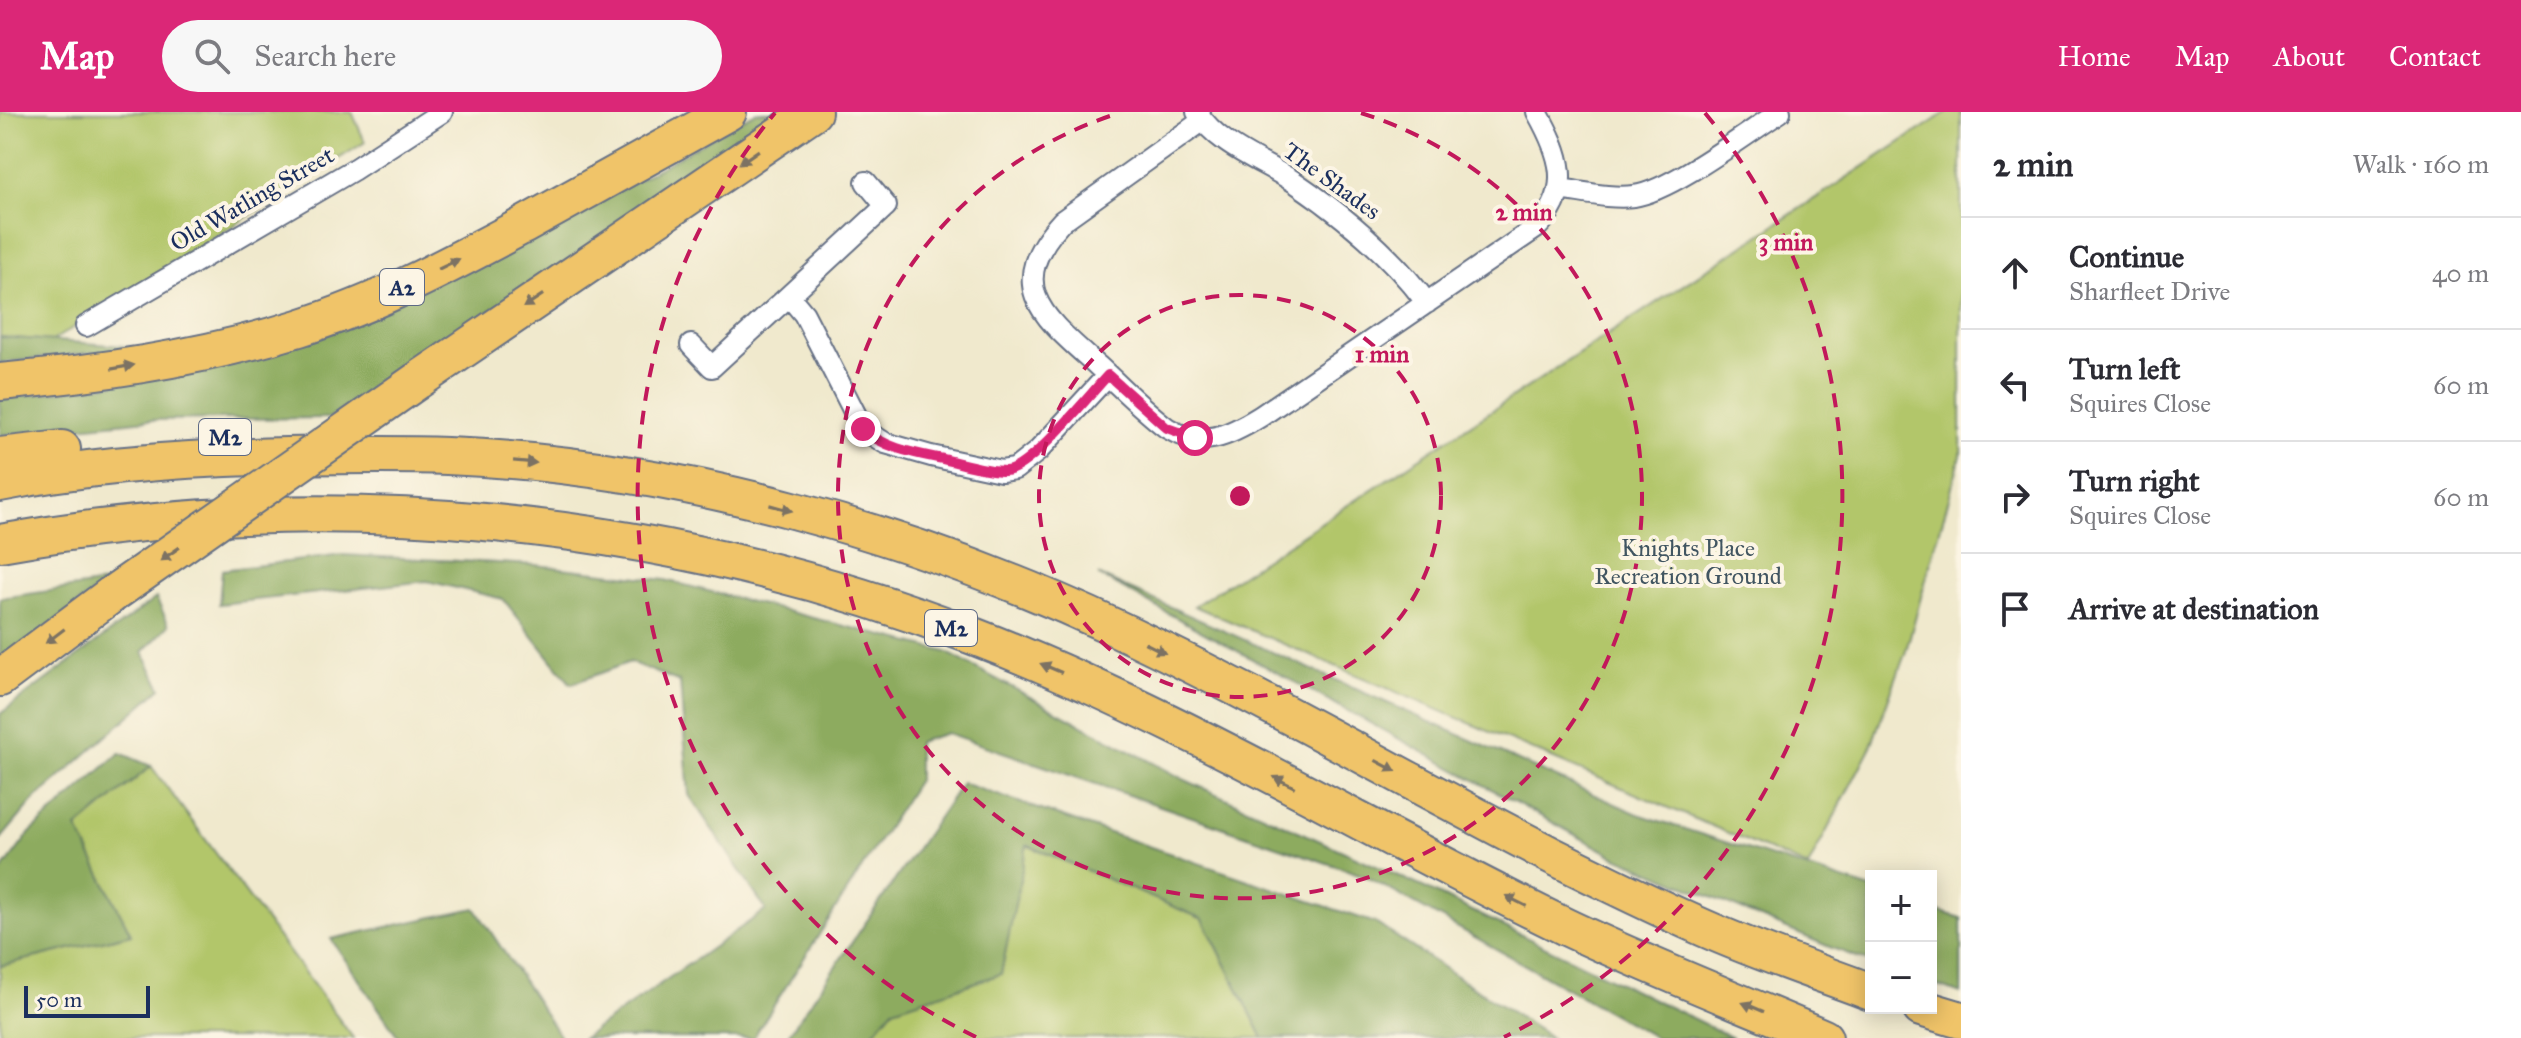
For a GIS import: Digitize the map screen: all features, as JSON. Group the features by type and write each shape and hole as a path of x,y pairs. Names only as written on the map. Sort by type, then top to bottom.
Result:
{"highway":[{"name":"A2","path":"0,382 98,371 202,353 300,328 383,296 464,257 728,112"},
{"path":"0,678 111,595 417,381 813,112"},
{"name":"M2","path":"0,456 131,441 261,436 403,438 448,456"},
{"name":"M2","path":"0,483 120,466 217,458 448,456 602,471 731,495 858,528 953,560 1119,630 1369,757 1550,854 1665,910 1718,934 1865,990"},
{"name":"M2","path":"0,543 150,523 287,514 373,514 505,522 641,541 775,571 938,623 1092,686 1191,733 1568,928 1824,1038"},
{"path":"1937,1013 1961,1020"}],"street":[{"name":"Old Watling Street","path":"86,326 353,170 442,112"},
{"path":"1200,116 1062,221 1047,238 1036,257 1033,271 1034,288 1044,314 1173,432 1200,439 1234,433 1536,228 1551,210 1559,189 1560,172 1557,152 1537,112"},
{"path":"1559,189 1621,196 1642,194 1665,185 1780,112"},
{"name":"The Shades","path":"1200,116 1223,140 1294,182 1343,217 1400,269 1427,303"},
{"path":"691,345 712,367 886,206 866,182"},
{"path":"789,296 804,314 863,429 885,443 931,456 1001,471 1015,469 1038,451 1108,375"}],"green space":[{"path":"0,112 352,112 365,142 52,341 0,337"},
{"path":"756,112 790,112 330,418 148,420 0,435 0,399 156,378 565,222"},
{"name":"Knights Place Recreation Ground","path":"1947,112 1961,112 1961,455 1905,654 1871,746 1808,867 1194,606"},
{"path":"0,337 140,347 0,363"},
{"path":"343,555 536,565 665,580 946,652 1183,779 1427,889 1733,1038 1656,1038 1365,876 947,733 918,742 918,780 753,1038 583,1038 766,910 689,795 680,682 630,662 571,684 503,599 427,581 219,604 222,570"},
{"path":"1098,575 1638,814 1865,887 1865,960 1614,856"},
{"path":"105,583 0,665 0,598"},
{"path":"156,598 169,625 143,652 161,688 34,800 0,840 0,714"},
{"path":"120,753 151,766 77,828 131,934 0,966 0,873 30,833"},
{"path":"151,766 353,1038 0,1038 0,966 131,934 77,828"},
{"path":"962,783 1375,923 1551,1038 1263,1038 1203,919 1027,845 1001,974 893,1009 869,1038 786,1038"},
{"path":"1026,845 1203,919 1263,1038 869,1038 893,1009 1001,974"},
{"path":"475,908 561,1038 399,1038 331,939"},
{"path":"1937,911 1961,918 1961,994 1937,985"}],"route":[{"path":"863,429 877,440 894,446 1008,471 1038,451 1108,375 1167,428 1195,438"}]}
